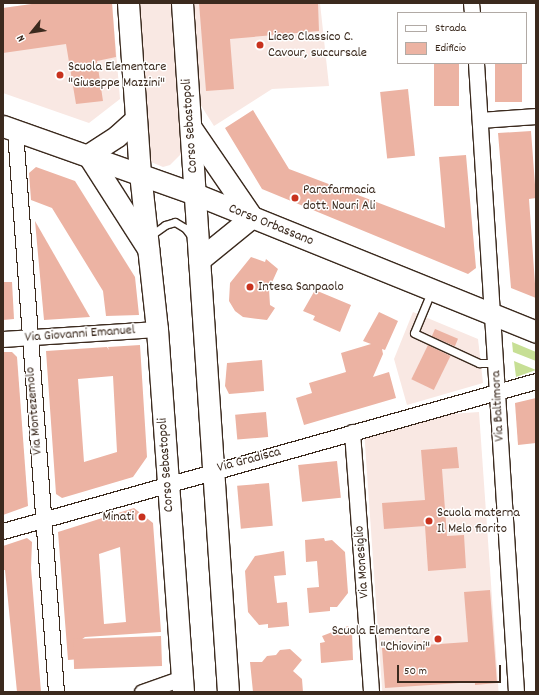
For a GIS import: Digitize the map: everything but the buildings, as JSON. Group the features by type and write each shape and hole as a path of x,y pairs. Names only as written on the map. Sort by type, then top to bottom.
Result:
{"main road":[{"name":"Corso Sebastopoli","path":"128,3 140,173 157,329 167,484 183,685"},
{"name":"Corso Sebastopoli","path":"182,3 212,471 228,692"},
{"path":"136,119 117,136 88,155 148,243"},
{"path":"190,126 252,217 198,254"},
{"name":"Corso Orbassano","path":"9,129 140,173 195,194 536,332"}],"street":[{"name":"Via Baltimora","path":"476,64 516,692"},
{"path":"480,120 536,116"},
{"name":"Via Montezemolo","path":"9,129 29,338 56,692"},
{"name":"Via Giovanni Emanuel","path":"3,339 157,329"},
{"path":"496,392 536,381"},
{"name":"Via Gradisca","path":"3,531 496,392"},
{"name":"Via Monesiglio","path":"352,432 371,692"},
{"path":"142,692 183,685"}],"lane":[{"name":"Corso Sebastopoli","path":"148,243 165,225 175,222 185,228 198,254"},
{"path":"432,290 414,333 479,363 496,363"}],"shaded area":[{"name":"Scuola Elementare \"Giuseppe Mazzini\"","path":"39,3 112,3 120,99 89,123 3,93 3,8"},
{"path":"136,3 171,3 181,154 170,165 163,167 151,162 146,156"},
{"name":"Liceo Classico C. Cavour, succursale","path":"193,3 320,3 329,86 272,89 214,126 200,104"},
{"path":"413,312 478,339 483,383 407,405 394,359"},
{"path":"479,412 499,692 382,692 363,420"}],"green space":[{"path":"512,342 536,352 536,361 513,352"},
{"path":"514,361 536,370 516,377"}],"place":[{"name":"Liceo Classico C. Cavour, succursale","path":"260,45"},
{"name":"Scuola Elementare \"Giuseppe Mazzini\"","path":"60,75"},
{"name":"Parafarmacia dott. Nouri Ali","path":"295,198"},
{"name":"Intesa Sanpaolo","path":"250,287"},
{"name":"Minati","path":"142,517"},
{"name":"Scuola materna Il Melo fiorito","path":"429,521"},
{"name":"Scuola Elementare \"Chiovini\"","path":"438,639"}]}
